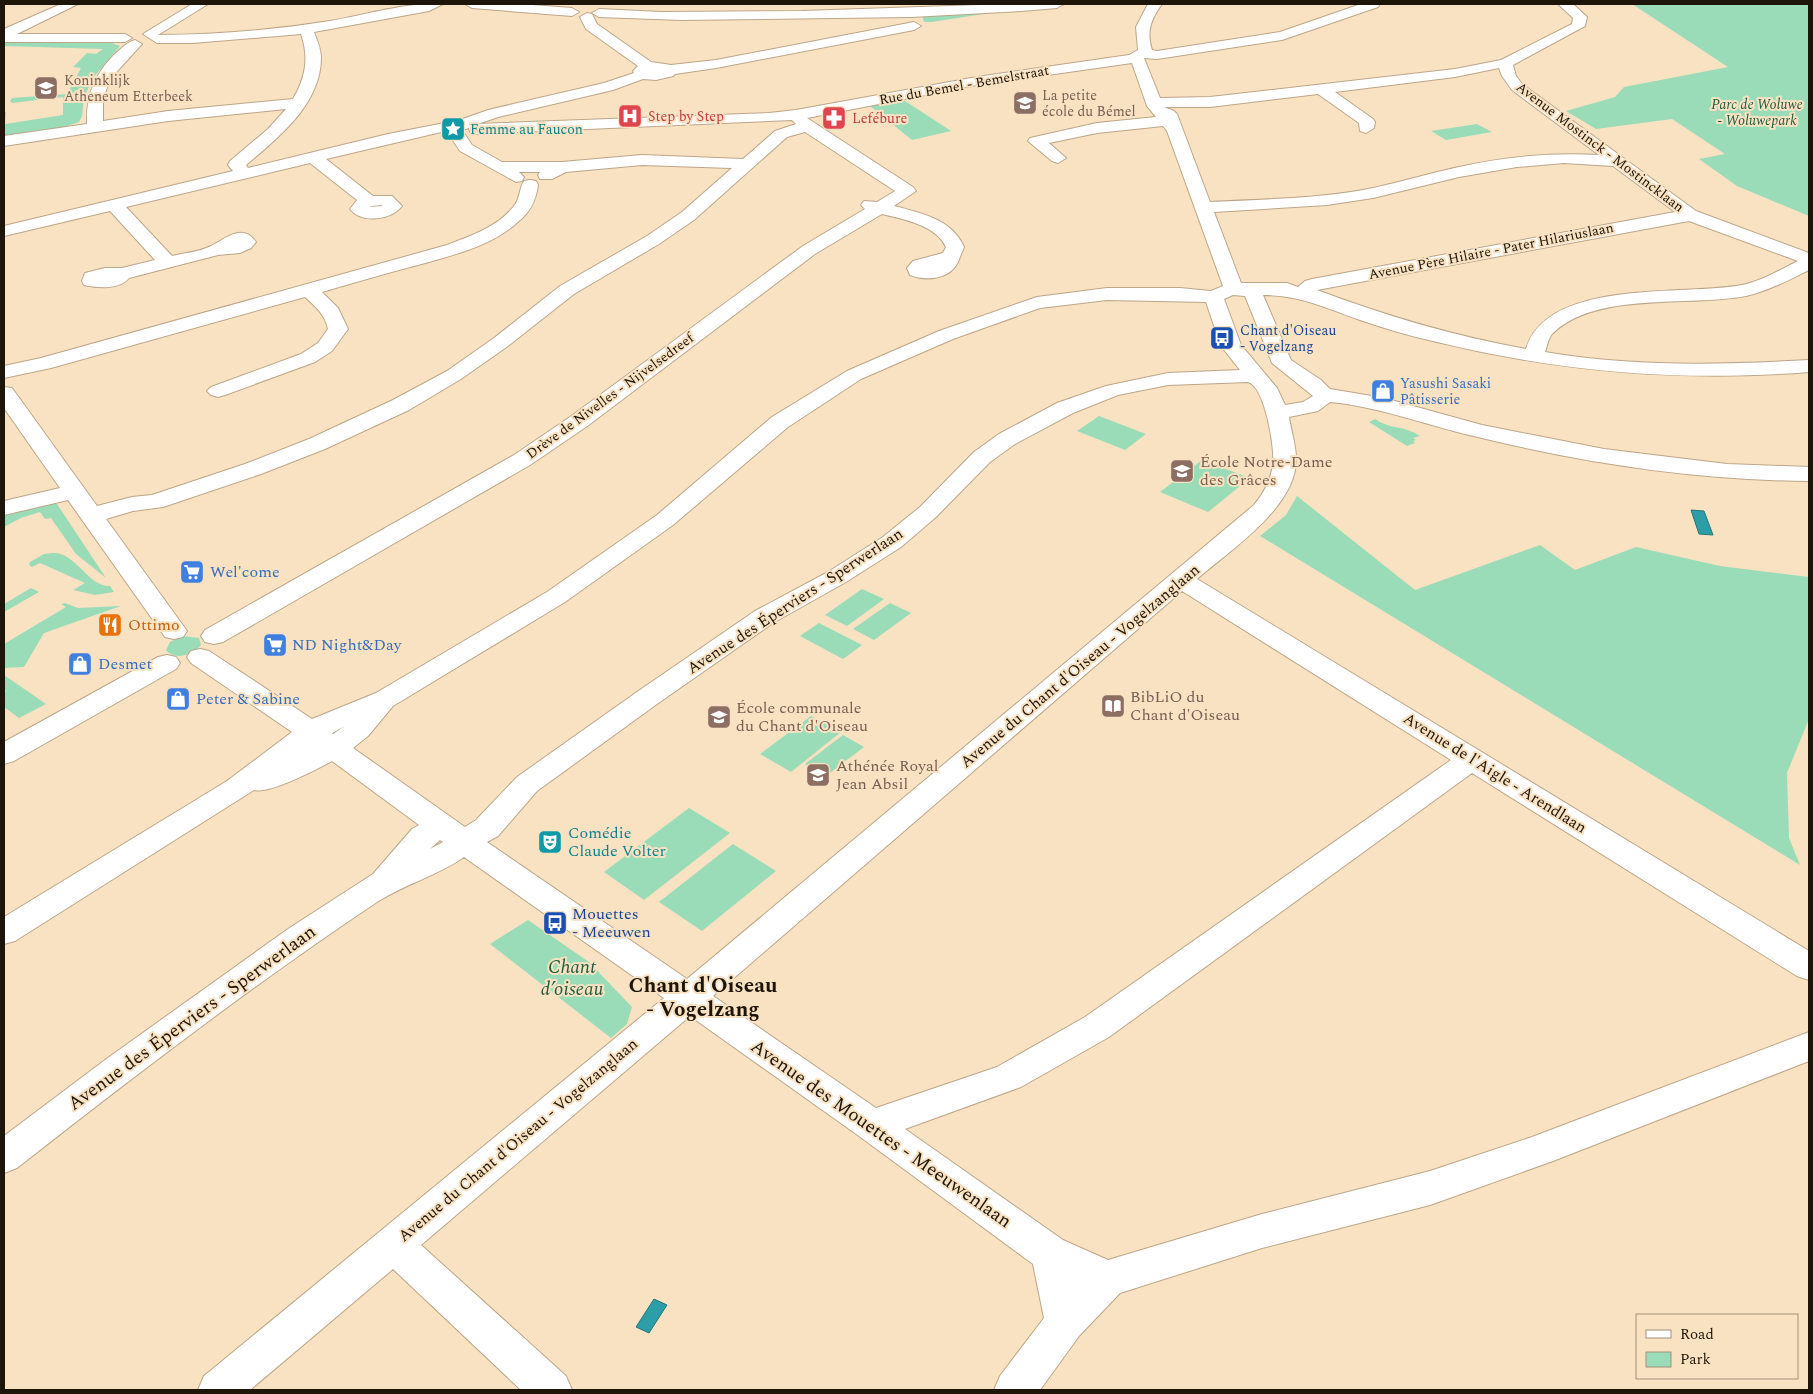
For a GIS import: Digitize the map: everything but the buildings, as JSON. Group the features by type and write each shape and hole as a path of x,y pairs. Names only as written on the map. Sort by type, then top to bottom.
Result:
{"street":[{"path":"4,36 71,4"},
{"path":"154,36 201,4"},
{"path":"4,36 130,41 154,36 215,38 307,30 420,9 436,4"},
{"path":"472,4 572,12 589,10 630,16 724,15 772,8 919,18 943,22 1000,13 1000,9 1057,4"},
{"path":"1155,4 1144,18 1142,26 1145,59 1201,202 1277,354 1286,367 1314,384 1324,395 1362,401 1481,432 1639,461 1730,471 1809,474"},
{"name":"Rue du Bemel - Bemelstraat","path":"462,130 802,121 977,81 1114,61 1145,59 1282,36 1373,4"},
{"name":"Avenue Mostinck - Mostincklaan","path":"1565,4 1580,17 1578,26 1505,63 1509,76 1517,88 1690,214 1809,259"},
{"path":"589,10 591,26 645,71 661,76 668,73 669,70 716,64 913,26 919,18"},
{"path":"244,173 236,165 276,130 298,103 308,85 314,61 307,30"},
{"path":"96,125 93,106 100,85 109,69 130,41"},
{"path":"1058,158 1036,140 1165,114 1210,102 1445,74 1505,63"},
{"path":"4,232 244,173 407,136 462,130 494,113 608,87 645,71"},
{"path":"1445,74 1517,88"},
{"path":"1321,89 1359,114 1367,122 1366,128"},
{"path":"4,141 96,125 198,112 298,103"},
{"path":"96,521 137,513 155,502 253,469 317,444 408,401 454,375 493,348 567,290 653,240 688,216 740,170 802,121"},
{"name":"Drève de Nivelles - Nijvelsedreef","path":"4,740 161,660 183,663 205,640 529,456 571,427 809,250 872,206 907,191 899,183 802,121"},
{"path":"462,130 466,148 501,167 530,186"},
{"path":"1201,202 1327,200 1373,193 1486,166 1564,158 1601,149"},
{"path":"313,157 369,201"},
{"path":"1564,158 1617,161"},
{"path":"501,167 562,167 650,160 716,165 725,174 740,170"},
{"path":"530,186 562,167"},
{"path":"4,372 44,364 453,249 481,238 510,220 527,204 530,196 530,186"},
{"path":"114,205 166,261"},
{"path":"872,206 927,222 941,229 954,243 954,251 950,257"},
{"name":"Avenue Père Hilaire - Pater Hilariuslaan","path":"1180,294 1245,292 1291,297 1312,285 1690,214"},
{"path":"122,274 166,261 218,250"},
{"path":"1534,355 1542,332 1564,317 1584,308 1622,300 1709,295 1746,290 1769,282 1809,263"},
{"path":"218,391 308,358 326,348 338,329 337,321 332,312 309,290"},
{"path":"4,932 237,788 280,773 322,740 352,735 386,699 556,597 632,545 780,422 854,375 946,335 1037,303 1107,294 1180,294 1214,297 1245,292"},
{"path":"1300,292 1382,320 1429,333 1534,355 1602,364 1682,370 1755,370 1809,366"},
{"name":"Avenue du Chant d'Oiseau - Vogelzanglaan","path":"219,1390 688,998 1181,580 1254,517 1274,496 1281,480 1285,462 1277,412 1270,392 1231,346 1214,297"},
{"path":"1238,355 1277,354"},
{"path":"4,380 44,364"},
{"name":"Avenue des Éperviers - Sperwerlaan","path":"4,1157 117,1070 283,950 383,883 447,854 453,834 487,828 527,784 647,698 764,617 810,590 837,577 892,542 928,512 982,457 1007,439 1064,408 1113,390 1182,378 1249,376 1258,378"},
{"path":"4,393 174,631 159,640 155,646 161,660"},
{"path":"1277,412 1313,405 1322,400 1324,395"},
{"path":"4,507 70,485"},
{"name":"Avenue de l'Aigle - Arendlaan","path":"1181,580 1809,967"},
{"name":"Drève de Nivelles - Nijvelsedreef","path":"174,631 205,640"},
{"name":"Avenue des Mouettes - Meeuwenlaan","path":"205,640 322,740 453,834 872,1125 1049,1253 1107,1279"},
{"name":"Drève de Nivelles - Nijvelsedreef","path":"4,754 161,660"},
{"path":"872,1125 1009,1077 1097,1027 1472,759"},
{"path":"1015,1390 1065,1322 1107,1279 1262,1231 1430,1188 1540,1150 1809,1046"},
{"path":"394,1245 551,1390"},
{"path":"1049,1253 1058,1278 1065,1322"}],"green space":[{"name":"Parc de Woluwe - Woluwepark","path":"1632,4 1809,4 1809,216 1737,186 1699,159 1725,154 1672,119 1596,129 1566,111 1615,97 1624,87 1728,67"},
{"path":"996,12 932,22 924,22 922,15"},
{"path":"6,42 109,42 120,46 93,78 84,98 82,116 79,122 64,127 4,137 4,112 6,112 5,124 63,115 63,97 12,103 10,101 12,98 67,94 81,68 73,67 87,53 96,54 103,49 4,46"},
{"path":"902,99 951,131 912,140 869,105"},
{"path":"1477,124 1492,132 1446,140 1431,131"},
{"path":"1099,416 1146,434 1125,450 1077,431"},
{"path":"1375,419 1420,436 1413,438 1416,440 1413,441 1415,443 1407,446 1369,422"},
{"path":"1202,460 1250,478 1208,512 1160,492"},
{"path":"1297,496 1415,590 1540,545 1575,570 1636,547 1720,566 1809,577 1809,719 1787,773 1789,838 1800,865 1260,536 1286,515"},
{"path":"49,504 57,504 106,578 76,554 51,518 45,519 40,512 21,518 4,527 4,516"},
{"path":"53,553 69,558 88,576 102,585 110,586 114,592 95,595 73,590 85,583 40,563 32,567 29,565 30,562 44,554"},
{"path":"31,588 39,592 4,612 4,604"},
{"path":"862,589 884,599 847,626 825,615"},
{"path":"65,603 78,608 121,606 44,633 24,667 4,668 4,644 66,607 61,604"},
{"path":"890,603 911,613 874,640 853,629"},
{"path":"819,623 862,645 843,659 800,636"},
{"path":"182,636 199,638 201,645 189,654 179,656 166,650 170,642"},
{"path":"4,675 46,704 19,718 4,707 4,693 6,691 4,689"},
{"path":"811,716 841,732 791,772 760,754"},
{"path":"843,735 864,747 826,776 805,764"},
{"path":"689,808 730,833 644,900 604,872"},
{"path":"733,844 776,871 702,931 659,902"},
{"name":"Chant d’oiseau","path":"528,920 589,962 632,1007 627,1024 611,1038 490,944"}],"water":[{"path":"1691,510 1704,511 1713,535 1699,534"},
{"path":"654,1299 667,1305 649,1333 636,1327"}],"place":[{"name":"Koninklijk Atheneum Etterbeek","path":"46,88"},
{"name":"La petite école du Bémel","path":"1025,103"},
{"name":"Step by Step","path":"630,116"},
{"name":"Lefébure","path":"834,118"},
{"name":"Femme au Faucon","path":"453,129"},
{"name":"Chant d'Oiseau - Vogelzang","path":"1222,338"},
{"name":"Yasushi Sasaki Pâtisserie","path":"1383,391"},
{"name":"École Notre-Dame des Grâces","path":"1182,471"},
{"name":"Wel'come","path":"192,572"},
{"name":"Ottimo","path":"110,625"},
{"name":"ND Night&Day","path":"275,645"},
{"name":"Desmet","path":"80,664"},
{"name":"Peter & Sabine","path":"178,699"},
{"name":"BibLiO du Chant d'Oiseau","path":"1113,706"},
{"name":"École communale du Chant d'Oiseau","path":"719,717"},
{"name":"Athénée Royal Jean Absil","path":"818,775"},
{"name":"Comédie Claude Volter","path":"550,842"},
{"name":"Mouettes - Meeuwen","path":"555,923"}],"district":[{"name":"Chant d'Oiseau - Vogelzang","path":"703,998"}]}
